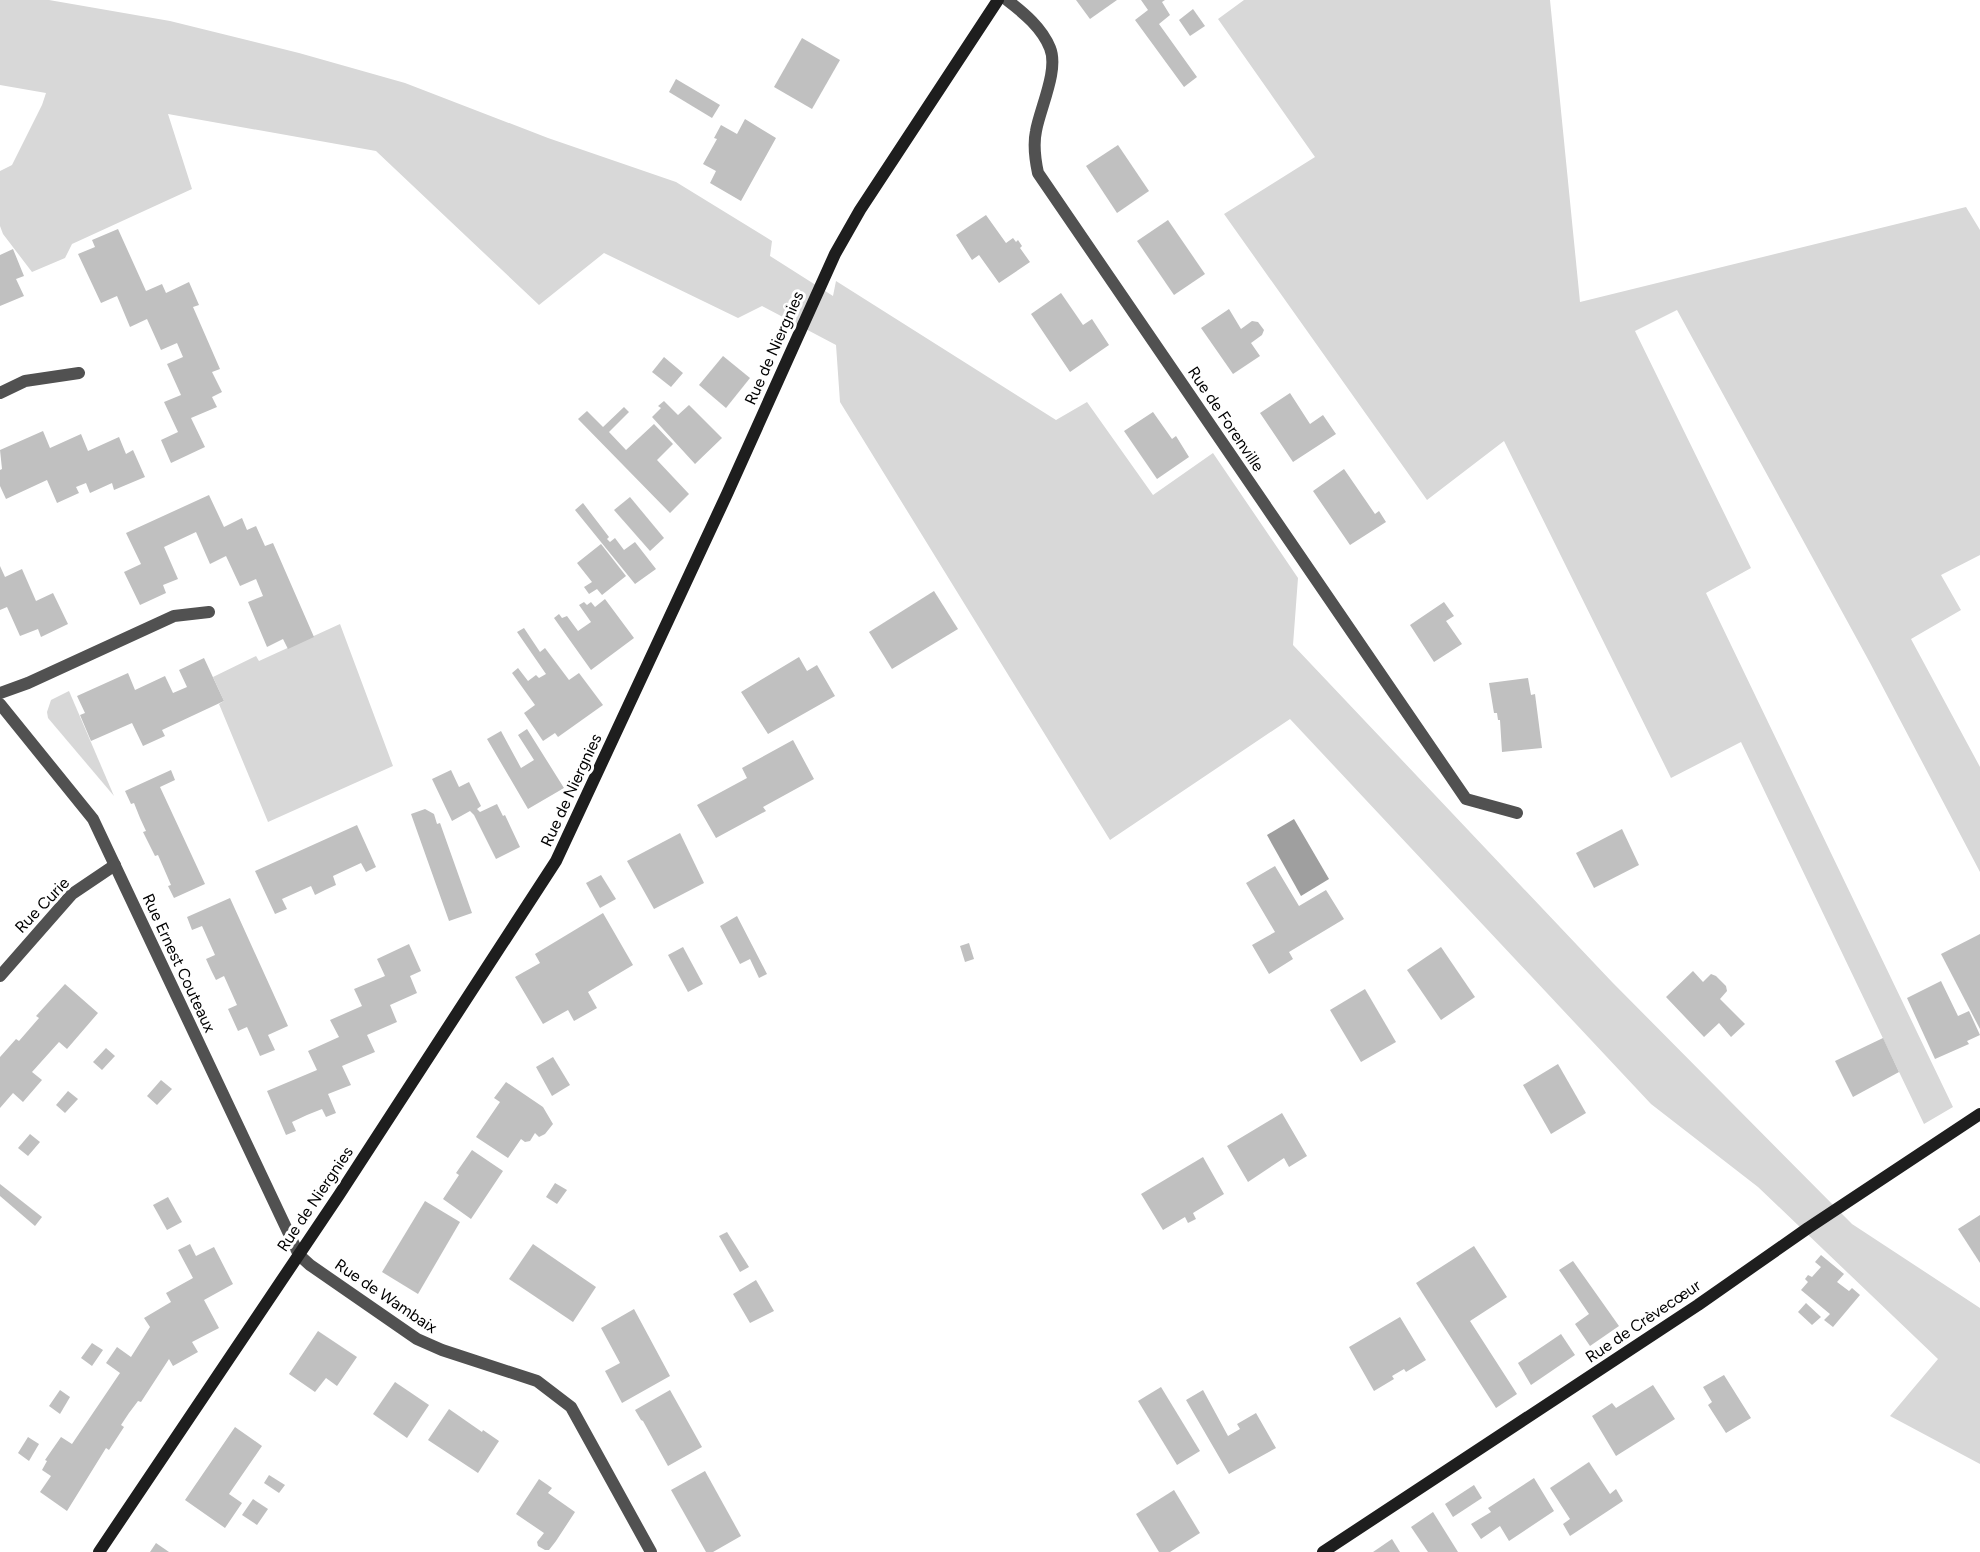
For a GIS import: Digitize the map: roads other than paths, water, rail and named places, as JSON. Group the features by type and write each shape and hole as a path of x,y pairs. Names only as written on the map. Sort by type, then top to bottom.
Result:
{"street":[{"name":"Rue de Niergnies","path":"99,1552 298,1255 556,861 727,494 835,254 860,210 998,0"},
{"name":"Rue de Forenville","path":"1006,0 1040,30 1051,50 1053,61 1051,74 1036,131 1034,149 1038,173 1466,799 1517,813"},
{"path":"0,393 24,381 79,373"},
{"path":"0,693 28,683 174,616 209,612"},
{"name":"Rue Ernest Couteaux","path":"0,704 93,819 298,1255"},
{"name":"Rue Curie","path":"0,976 72,894 115,865"},
{"name":"Rue de Crèvecœur","path":"1323,1552 1698,1305 1808,1228 1980,1114"},
{"name":"Rue de Wambaix","path":"298,1255 417,1339 442,1350 537,1382 571,1407 650,1552"}]}
